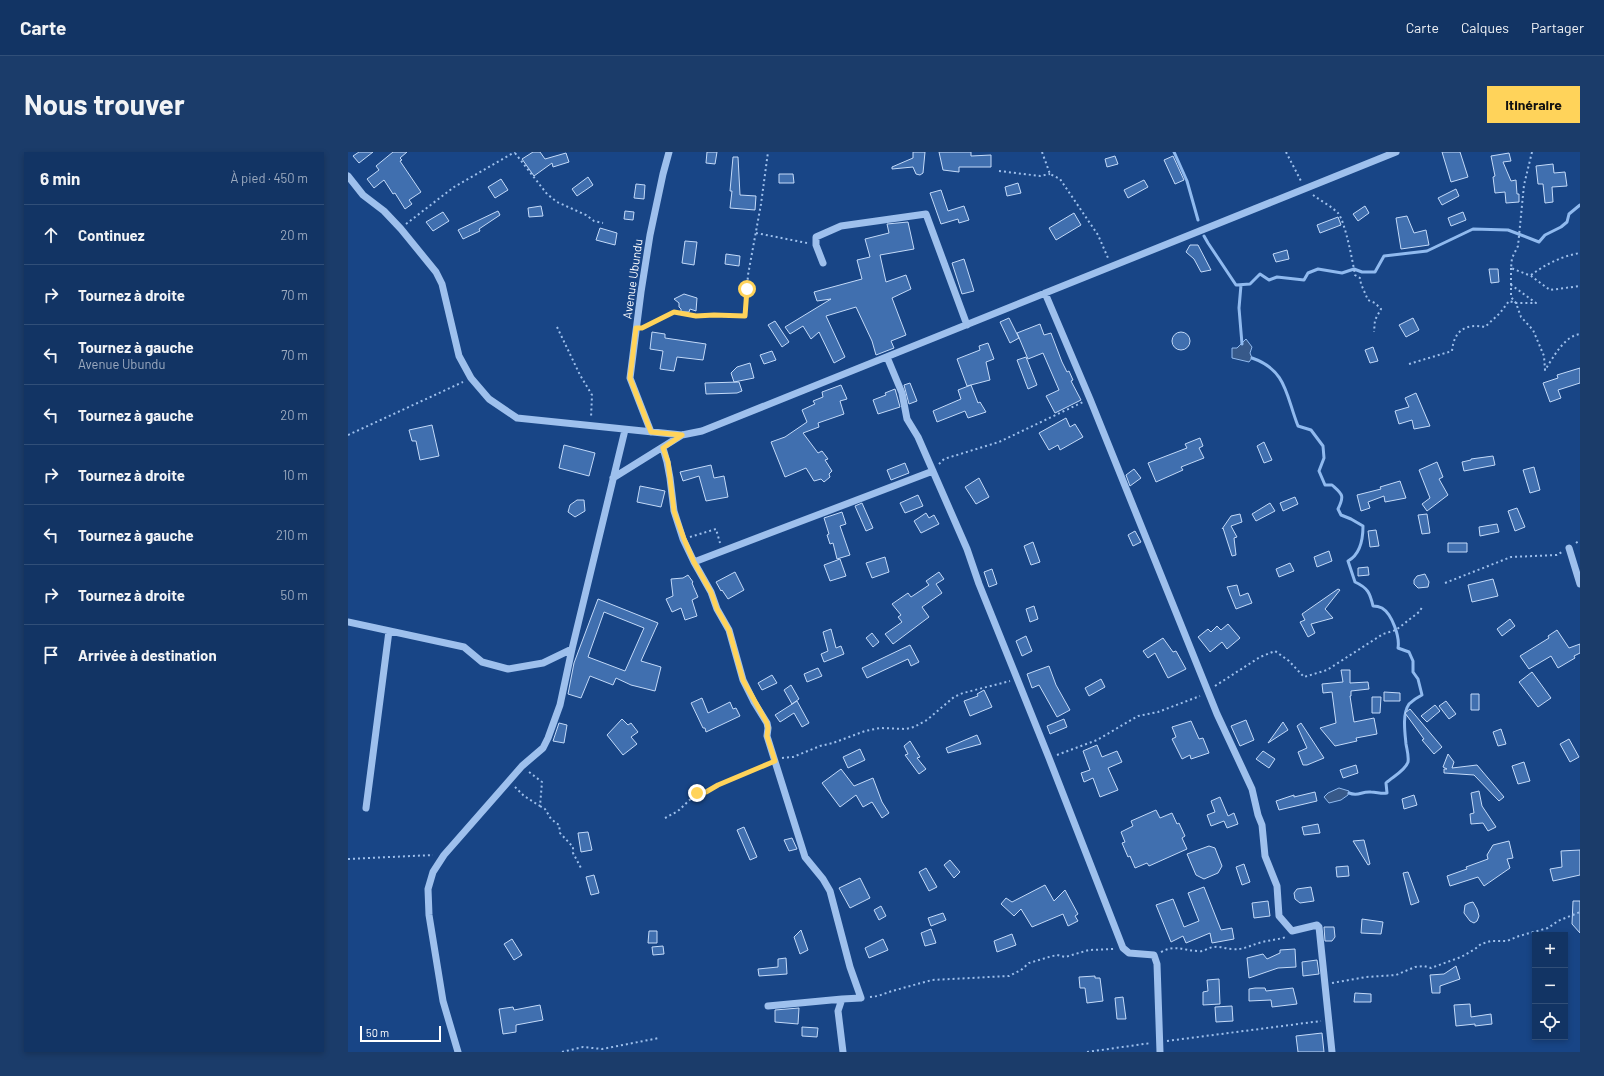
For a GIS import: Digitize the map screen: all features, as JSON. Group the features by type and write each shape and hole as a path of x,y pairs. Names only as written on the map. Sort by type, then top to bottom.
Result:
{"street":[{"name":"Avenue Ubundu","path":"651,432 630,378 650,235 669,152"},
{"path":"348,176 363,195 384,211 401,229 436,272 442,284 459,356 471,378 489,399 517,418 682,435 702,431 1396,152"},
{"path":"823,263 816,245 816,237 841,226 926,214 967,325"},
{"path":"1045,293 1090,399 1207,690 1253,791 1258,815 1262,825 1265,856 1278,886 1279,916 1292,931 1317,925 1319,927 1332,1052"},
{"path":"887,357 902,393 907,418 918,437 968,549 979,584 1050,758 1123,948 1129,953 1154,955 1156,964 1160,1052"},
{"path":"458,1052 443,1001 429,915 427,892 433,872 444,855 506,783 522,766 543,748 548,738 560,705 572,648 625,430"},
{"path":"613,478 682,435"},
{"path":"663,448 669,473 674,511 684,539 694,562 711,592 717,609 729,630 743,680 767,723 767,736 804,857 823,879 830,892 850,967 861,998 768,1006"},
{"path":"694,562 933,471"},
{"path":"1569,548 1580,584"},
{"path":"348,622 464,647 482,662 508,669 543,663 572,648"},
{"path":"366,808 389,631"},
{"path":"842,999 838,1011 843,1052"}],"path":[{"path":"401,229 454,187 515,152 547,194 557,202 586,215 594,221 603,223"},
{"path":"636,328 642,328 674,312 696,316 745,316 748,275 768,152"},
{"path":"1042,152 1050,174"},
{"path":"1286,152 1305,189 1339,214 1346,230 1355,274 1360,278 1368,300 1381,309 1375,320 1374,332"},
{"path":"1532,152 1524,185 1518,246 1512,258 1510,284 1512,297 1521,317 1533,330 1544,356 1544,370 1560,347 1574,335 1580,334"},
{"path":"999,171 1040,176 1050,174 1060,179 1098,235 1112,266"},
{"path":"756,233 816,245"},
{"path":"1531,276 1540,268 1564,256 1580,253"},
{"path":"1511,268 1531,276 1550,290 1580,286"},
{"path":"1409,364 1452,351 1453,340 1462,329 1476,326 1485,327 1500,313 1509,301 1516,303 1536,303 1510,284"},
{"path":"557,327 580,375 592,395 590,425"},
{"path":"348,435 471,378"},
{"path":"933,471 944,459 999,442 1090,399"},
{"path":"684,539 716,529 723,552"},
{"path":"1445,583 1511,557 1557,555 1580,540"},
{"path":"1050,758 1097,740 1138,716 1158,712 1201,695 1260,657 1275,651 1289,661 1304,677 1327,670 1383,634 1396,630 1419,612 1423,606"},
{"path":"665,818 678,811 697,793 706,792 718,785 782,758 793,757 865,731 880,728 906,729 927,720 954,697 963,693 1017,679"},
{"path":"522,766 542,782 540,806"},
{"path":"506,783 516,788 524,796 545,809 551,819 559,825 560,833 573,847 573,853 580,868"},
{"path":"348,859 444,855"},
{"path":"1325,984 1366,977 1396,975 1415,967 1424,966 1431,968 1461,957 1481,944 1507,941 1548,928 1558,921 1580,912"},
{"path":"1154,955 1169,948 1201,952 1214,946 1231,950 1240,949 1251,947 1258,943 1279,940 1289,935 1292,931"},
{"path":"861,998 878,996 932,980 1009,976 1021,970 1029,963 1057,955 1065,957 1089,950 1123,948"},
{"path":"1087,1052 1329,1020"},
{"path":"562,1052 583,1047 602,1049 659,1038"}],"water":[{"path":"1246,339 1252,347 1250,353 1252,358 1249,362 1232,358 1232,348 1237,348"},
{"path":"1339,788 1349,791 1348,795 1341,800 1329,803 1324,797 1328,793"}],"building":[{"path":"359,152 373,152 359,163 353,156"},
{"path":"393,152 407,152 400,158 402,160 400,161 421,192 409,200 412,204 405,209 395,193 393,194 384,180 374,188 367,179 379,170 376,166"},
{"path":"533,152 540,152 545,159 566,153 569,162 553,167 552,163 534,176 522,159"},
{"path":"707,152 717,152 715,164 706,163"},
{"path":"913,152 925,152 923,173 920,175 916,174 913,167 892,169 892,167 913,158"},
{"path":"939,152 971,152 971,156 991,155 991,167 959,167 959,172 943,170"},
{"path":"1442,152 1460,152 1468,177 1451,182"},
{"path":"1509,153 1511,161 1503,162 1511,181 1516,180 1519,202 1506,203 1505,192 1495,193 1493,177 1495,176 1491,156"},
{"path":"1115,156 1118,164 1107,167 1105,159"},
{"path":"1173,156 1184,180 1175,184 1164,160"},
{"path":"733,157 738,157 740,195 756,196 755,210 730,208"},
{"path":"1553,164 1554,173 1565,172 1567,186 1552,187 1553,202 1545,203 1543,184 1538,184 1536,166"},
{"path":"779,174 793,174 794,183 779,183"},
{"path":"588,177 593,185 577,196 572,189"},
{"path":"501,179 508,190 495,198 488,187"},
{"path":"1144,180 1148,187 1128,198 1124,190"},
{"path":"1018,183 1021,193 1007,196 1005,187"},
{"path":"636,184 645,185 644,199 634,198"},
{"path":"1456,189 1459,196 1442,205 1438,198"},
{"path":"941,190 948,211 964,206 969,220 959,223 958,219 941,224 930,193"},
{"path":"541,206 543,216 529,217 528,208"},
{"path":"1365,206 1369,213 1358,221 1353,214"},
{"path":"498,211 500,215 479,229 480,231 463,239 458,230"},
{"path":"625,211 634,212 633,220 624,219"},
{"path":"443,212 449,221 433,231 426,222"},
{"path":"1463,212 1466,220 1451,226 1448,218"},
{"path":"1074,213 1081,225 1056,240 1049,228"},
{"path":"1407,216 1414,233 1426,230 1429,245 1401,249 1396,218"},
{"path":"1338,217 1341,225 1320,233 1317,225"},
{"path":"908,222 914,249 880,255 886,282 906,275 911,289 892,298 906,335 891,341 894,348 876,355 872,341 856,307 826,316 845,357 834,363 819,332 811,339 803,326 790,334 785,327 831,299 817,301 814,292 862,279 857,260 870,257 865,239 889,233 887,224"},
{"path":"600,228 617,233 615,245 596,240"},
{"path":"685,241 697,242 694,265 682,263"},
{"path":"1190,245 1198,245 1211,270 1201,272 1194,259 1186,252"},
{"path":"1287,250 1289,259 1276,262 1273,254"},
{"path":"726,254 740,256 739,266 725,264"},
{"path":"964,259 974,291 962,294 952,263"},
{"path":"1489,269 1498,269 1499,282 1491,283"},
{"path":"684,294 697,298 696,311 690,309 689,312 681,312 679,303 674,299"},
{"path":"1009,318 1019,338 1010,343 1000,322"},
{"path":"1413,318 1419,330 1406,337 1399,325"},
{"path":"775,321 789,342 782,347 768,325"},
{"path":"1040,324 1044,335 1051,333 1062,362 1067,372 1069,371 1073,380 1071,381 1081,400 1055,413 1046,396 1059,390 1043,353 1028,359 1017,333"},
{"path":"652,332 665,334 665,338 706,344 703,360 677,357 674,371 660,369 663,351 650,349"},
{"path":"1177,332 1185,332 1190,337 1188,348 1185,350 1177,350 1172,345 1172,337"},
{"path":"988,343 994,359 986,362 990,380 967,386 957,359 980,350 979,346"},
{"path":"1373,347 1378,361 1370,363 1365,350"},
{"path":"772,351 776,360 764,364 760,355"},
{"path":"1026,357 1037,385 1028,389 1017,360"},
{"path":"750,363 754,378 734,382 731,373 737,367"},
{"path":"1580,368 1580,383 1558,390 1561,398 1550,402 1543,383 1558,378 1557,375"},
{"path":"739,382 742,391 737,393 706,394 705,383"},
{"path":"910,383 917,401 909,404 904,385"},
{"path":"841,385 847,399 840,401 844,414 818,423 819,427 803,433 818,453 822,451 828,459 825,460 832,471 829,474 830,477 824,482 821,479 814,481 806,468 785,477 771,442 785,437 807,422 802,410 815,404 813,401 823,397 822,392"},
{"path":"971,385 978,403 980,402 986,412 968,418 965,411 937,422 933,411 961,399 958,390"},
{"path":"895,389 900,407 878,414 873,400 886,395 885,393"},
{"path":"1416,393 1430,426 1414,429 1412,420 1399,424 1395,411 1409,407 1405,398"},
{"path":"1066,418 1070,427 1075,424 1083,437 1060,450 1058,445 1049,450 1039,433"},
{"path":"432,425 439,456 420,460 416,441 412,441 409,430"},
{"path":"1200,438 1203,446 1199,448 1204,458 1181,467 1183,470 1156,482 1148,463 1187,448 1185,444"},
{"path":"1264,442 1272,460 1264,463 1257,446"},
{"path":"564,445 595,453 589,476 559,468"},
{"path":"1493,456 1495,465 1464,471 1462,462 1471,459"},
{"path":"1437,462 1443,477 1439,479 1448,495 1427,511 1422,504 1430,498 1419,470"},
{"path":"905,463 909,473 891,480 887,470"},
{"path":"711,465 714,478 724,476 728,497 706,501 699,476 683,481 680,472"},
{"path":"1534,467 1540,490 1530,493 1523,470"},
{"path":"1134,469 1141,478 1130,486 1126,475"},
{"path":"979,478 989,497 976,504 965,487"},
{"path":"1400,481 1406,498 1385,502 1384,496 1368,502 1370,508 1361,511 1357,495 1381,489 1380,487"},
{"path":"640,486 665,491 661,507 637,502"},
{"path":"918,495 923,506 905,513 900,503"},
{"path":"1295,497 1298,504 1283,511 1280,503"},
{"path":"577,500 584,500 585,511 575,517 568,512 570,505"},
{"path":"862,503 873,528 866,531 855,506"},
{"path":"1270,503 1275,511 1256,521 1252,514"},
{"path":"1517,508 1525,527 1515,531 1508,511"},
{"path":"842,512 846,524 840,526 850,555 837,559 833,543 830,544 827,535 829,534 824,518"},
{"path":"926,513 929,518 934,515 939,524 921,533 914,521"},
{"path":"1240,514 1242,522 1231,526 1237,537 1234,538 1236,555 1232,556 1223,528 1222,529 1231,516"},
{"path":"1427,514 1430,533 1422,534 1418,515"},
{"path":"1497,524 1499,532 1480,536 1479,527"},
{"path":"1376,530 1379,546 1370,547 1368,531"},
{"path":"1135,531 1141,542 1133,546 1128,535"},
{"path":"1033,542 1040,562 1031,565 1024,546"},
{"path":"1448,543 1467,543 1467,552 1448,552"},
{"path":"1329,551 1332,561 1317,567 1314,557"},
{"path":"885,557 889,572 872,578 866,563"},
{"path":"840,559 846,576 830,581 824,565"},
{"path":"1290,563 1294,571 1279,577 1276,569"},
{"path":"1368,567 1369,575 1358,576 1358,568"},
{"path":"992,569 997,584 989,587 984,572"},
{"path":"735,572 744,590 728,599 716,582"},
{"path":"939,572 944,579 936,584 942,593 922,607 929,617 893,644 885,634 902,622 898,617 901,615 892,604 908,593 911,597 929,585 926,581"},
{"path":"1425,574 1429,582 1428,587 1418,588 1414,584 1414,580 1417,576"},
{"path":"688,575 693,582 692,583 698,597 692,600 697,616 685,620 681,608 672,612 666,599 673,596 671,579 683,578"},
{"path":"1493,579 1498,596 1472,602 1468,585"},
{"path":"1237,585 1240,596 1248,593 1252,603 1236,609 1227,587"},
{"path":"1338,589 1340,590 1325,609 1333,618 1311,624 1315,633 1308,637 1300,622 1305,620 1302,614"},
{"path":"598,599 658,623 641,661 661,667 655,691 631,685 616,678 613,685 590,676 581,698 568,694 574,663","holes":["604,612 644,628 625,671 588,657"]},
{"path":"1034,606 1038,619 1030,622 1026,609"},
{"path":"1510,619 1515,626 1502,636 1497,629"},
{"path":"1228,624 1240,638 1227,649 1222,642 1210,652 1198,637 1208,629 1211,632 1217,626 1221,630"},
{"path":"831,629 836,648 841,646 844,654 824,662 821,654 828,651 823,632"},
{"path":"1557,630 1569,648 1580,644 1580,653 1574,656 1575,658 1558,668 1551,656 1529,669 1520,656 1549,638 1548,636"},
{"path":"872,633 879,642 873,647 866,638"},
{"path":"1026,636 1032,651 1022,656 1016,641"},
{"path":"1163,638 1173,652 1176,651 1186,669 1168,678 1155,653 1148,658 1143,651"},
{"path":"910,645 919,662 911,666 908,659 867,678 862,668"},
{"path":"1049,666 1056,685 1070,710 1057,717 1039,685 1032,688 1027,674"},
{"path":"818,668 822,676 807,682 804,674"},
{"path":"1341,670 1350,670 1350,683 1368,682 1369,689 1351,691 1350,696 1354,722 1374,718 1377,734 1356,738 1357,741 1335,746 1320,728 1336,723 1332,692 1323,693 1322,684 1343,682"},
{"path":"1532,672 1551,698 1538,707 1519,682"},
{"path":"772,675 777,683 762,690 758,683"},
{"path":"1101,679 1105,687 1089,696 1085,688"},
{"path":"791,685 799,699 792,704 784,690"},
{"path":"984,690 992,707 970,716 964,701 978,696 977,694"},
{"path":"1384,692 1400,693 1400,701 1384,701"},
{"path":"1471,694 1479,694 1479,710 1471,710"},
{"path":"1372,697 1381,697 1380,713 1372,713"},
{"path":"702,698 708,713 730,702 733,709 736,708 740,716 706,732 691,703"},
{"path":"797,701 809,723 802,727 794,713 780,722 775,715"},
{"path":"1446,701 1456,714 1449,719 1439,706"},
{"path":"1435,705 1440,711 1427,722 1421,716"},
{"path":"1410,709 1442,747 1434,754 1422,740 1424,739 1405,713"},
{"path":"622,719 628,725 631,723 638,732 631,737 637,744 623,755 607,735"},
{"path":"1064,719 1067,727 1050,734 1047,726"},
{"path":"1246,720 1254,740 1240,746 1231,726"},
{"path":"1191,721 1199,739 1203,738 1209,753 1191,759 1190,755 1182,759 1172,739 1176,737 1172,727"},
{"path":"1283,722 1288,730 1268,743"},
{"path":"559,723 567,725 564,743 553,741"},
{"path":"1301,723 1324,758 1307,765 1303,765 1298,752 1307,748 1297,726"},
{"path":"1501,729 1506,744 1498,746 1493,732"},
{"path":"977,735 981,744 948,753 946,748"},
{"path":"1569,739 1579,757 1570,762 1560,744"},
{"path":"910,741 920,757 917,758 926,769 919,774 905,755 908,754 904,746"},
{"path":"1097,745 1102,757 1117,751 1122,762 1108,768 1118,790 1100,797 1093,778 1084,782 1081,773 1090,770 1083,751"},
{"path":"860,749 865,760 848,768 843,757"},
{"path":"1263,751 1275,759 1269,768 1256,759"},
{"path":"1448,754 1454,762 1452,768 1477,765 1504,797 1499,801 1474,775 1444,773 1444,769 1447,769 1443,767"},
{"path":"1524,762 1530,781 1518,784 1512,766"},
{"path":"1356,765 1358,773 1343,778 1340,770"},
{"path":"841,769 854,786 873,778 882,802 889,813 882,818 872,802 863,807 856,795 840,807 822,783"},
{"path":"1479,791 1482,806 1496,827 1488,831 1483,823 1471,824 1470,814 1474,813 1471,793"},
{"path":"1315,792 1317,801 1279,810 1276,801 1294,795 1294,797"},
{"path":"1414,795 1417,805 1404,809 1402,799"},
{"path":"1220,797 1228,816 1234,813 1238,824 1227,828 1224,821 1211,826 1207,815 1215,812 1211,801"},
{"path":"1156,810 1160,818 1172,813 1185,836 1182,838 1187,849 1149,866 1147,863 1135,868 1122,843 1125,842 1121,832 1133,826 1131,821"},
{"path":"1318,824 1320,833 1304,835 1302,827"},
{"path":"744,827 757,857 750,860 737,830"},
{"path":"588,832 592,850 581,852 578,833"},
{"path":"792,838 797,849 789,851 784,840"},
{"path":"1364,840 1370,864 1368,865 1353,841"},
{"path":"1509,841 1513,858 1507,859 1510,868 1484,886 1478,877 1450,886 1447,876 1488,859 1487,855 1493,845"},
{"path":"1209,846 1215,848 1222,866 1218,873 1204,879 1196,875 1187,854"},
{"path":"1580,850 1580,875 1553,881 1550,869 1562,867 1561,851"},
{"path":"950,860 960,872 954,878 944,865"},
{"path":"1244,864 1250,882 1242,885 1236,867"},
{"path":"1348,866 1349,876 1337,877 1336,867"},
{"path":"926,868 937,887 929,891 919,872"},
{"path":"1408,872 1419,902 1411,905 1403,873"},
{"path":"594,875 599,893 591,895 586,877"},
{"path":"860,878 870,898 850,908 839,888"},
{"path":"1045,885 1054,901 1065,890 1078,914 1075,916 1078,921 1068,926 1063,914 1032,927 1021,909 1014,916 1001,904 1006,898 1012,902"},
{"path":"1204,887 1221,930 1232,928 1234,939 1212,943 1210,933 1186,943 1183,936 1171,942 1156,905 1173,899 1184,927 1199,921 1188,893"},
{"path":"1311,887 1314,901 1300,903 1295,899 1294,893 1297,889"},
{"path":"1268,901 1270,916 1254,918 1252,903"},
{"path":"1573,901 1580,901 1580,933 1572,924"},
{"path":"1473,902 1479,916 1477,921 1474,923 1470,921 1464,913 1465,905"},
{"path":"881,906 886,916 879,920 874,910"},
{"path":"943,913 946,920 931,926 928,918"},
{"path":"1362,919 1383,922 1381,934 1361,933"},
{"path":"1324,927 1334,927 1335,937 1332,941 1325,941"},
{"path":"931,929 936,943 925,946 921,933"},
{"path":"801,930 808,950 800,954 794,937"},
{"path":"649,931 657,931 657,943 648,943"},
{"path":"1012,934 1016,945 997,952 994,941"},
{"path":"512,939 522,955 514,960 504,944"},
{"path":"883,939 888,950 869,958 865,948"},
{"path":"663,946 664,954 653,955 652,947"},
{"path":"1295,949 1296,967 1278,968 1249,978 1247,958 1263,954 1267,959 1280,953 1280,950"},
{"path":"786,958 787,974 759,976 758,969 778,967 778,959"},
{"path":"1317,960 1319,974 1303,976 1302,962"},
{"path":"1456,966 1460,979 1440,986 1440,993 1432,993 1430,975 1444,974"},
{"path":"1095,976 1095,978 1100,978 1103,1001 1087,1003 1085,988 1080,988 1079,977"},
{"path":"1219,979 1220,1004 1203,1005 1203,992 1208,991 1207,980"},
{"path":"1265,988 1266,991 1293,988 1297,1004 1272,1007 1271,1000 1249,1001 1249,989"},
{"path":"1355,993 1371,994 1371,1002 1354,1002"},
{"path":"1123,997 1126,1019 1117,1019 1115,998"},
{"path":"1470,1004 1471,1017 1491,1014 1492,1024 1456,1026 1454,1005"},
{"path":"540,1005 543,1020 516,1025 516,1032 503,1034 499,1009 513,1007 514,1010"},
{"path":"1232,1006 1233,1021 1216,1022 1215,1007"},
{"path":"799,1008 798,1024 775,1022 775,1010"},
{"path":"802,1027 818,1028 817,1037 802,1036"},
{"path":"1322,1033 1324,1052 1298,1052 1296,1036"}],"waterway":[{"path":"1174,152 1187,181 1198,220"},
{"path":"1204,236 1236,285 1250,284 1260,274 1269,280 1277,277 1304,280 1308,273 1318,269 1342,273 1354,269 1362,272 1375,272 1384,256 1427,251 1473,229 1508,230 1539,242 1545,235 1561,227 1567,222 1569,214 1580,205"},
{"path":"1241,285 1239,308 1242,344"},
{"path":"1252,358 1264,363 1279,377 1284,385 1298,426 1311,430 1323,446 1324,458 1319,471 1325,485 1332,485 1340,493 1342,498 1338,509 1341,515 1363,526 1362,541 1360,546 1356,554 1348,561 1355,582 1363,586 1368,591 1373,606 1382,608 1392,620 1398,638 1398,648 1409,652 1413,661 1413,672 1418,679 1422,695 1409,704 1405,713 1404,724 1408,762 1401,771 1386,783 1387,793 1349,793"}],"route":[{"path":"697,793 711,790 718,785 775,761 767,736 767,723 743,680 729,630 717,609 708,585 694,562 674,511 668,462 663,448 682,435 651,432 630,378 636,328 642,328 674,312 696,316 745,316 747,289"}]}
